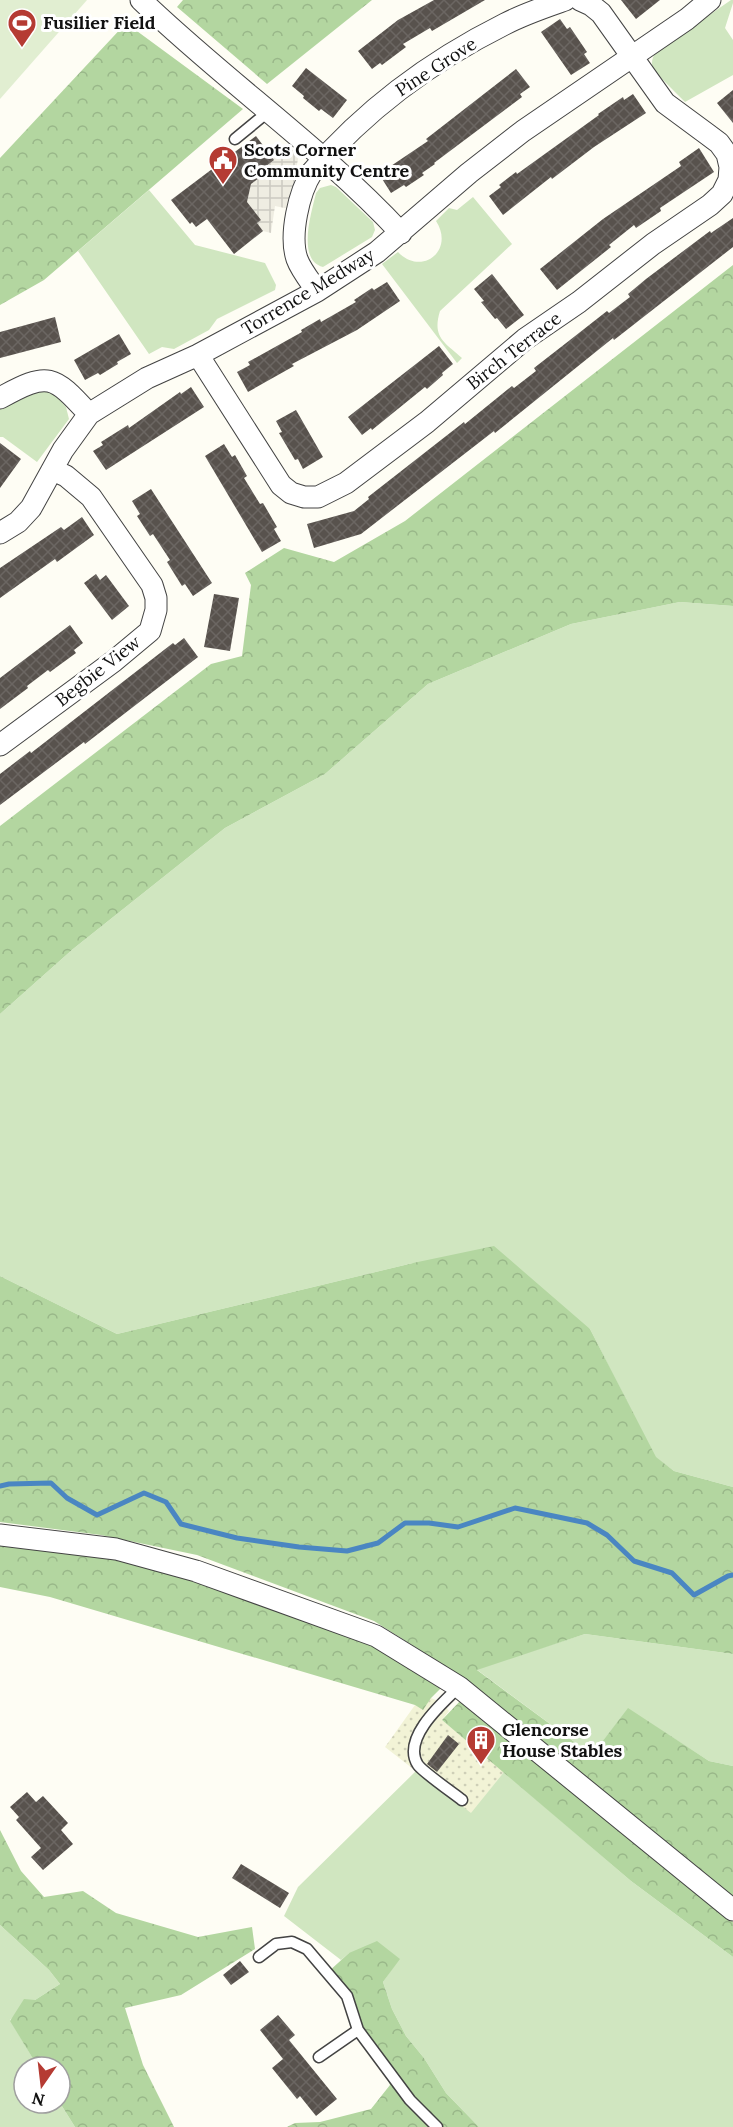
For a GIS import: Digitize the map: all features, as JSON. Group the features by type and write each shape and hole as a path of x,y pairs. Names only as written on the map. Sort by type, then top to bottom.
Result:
{"street":[{"path":"141,0 177,35 269,111 372,202 401,233"},
{"name":"Pine Grove","path":"317,291 298,260 295,234 300,198 305,183 323,159 374,110 409,82 505,24 565,0"},
{"path":"580,0 601,13 632,57"},
{"name":"Torrence Medway","path":"0,533 18,522 31,508 63,450 89,414 147,378 198,355 317,291 377,252 469,173 523,131 687,19 710,0"},
{"name":"Birch Terrace","path":"198,355 281,485 291,493 303,497 318,497 346,483 427,422 525,339 579,302 722,194 729,180 730,167 727,154 718,143 665,103 632,57"},
{"path":"0,398 44,379 54,381 89,414"},
{"name":"Begbie View","path":"0,745 114,662 150,631 154,621 156,597 152,585 91,497 73,482 53,470"},
{"path":"0,1535 116,1549 196,1570 376,1636 459,1687 733,1910"}],"lane":[{"path":"235,139 269,111"},
{"path":"459,1687 423,1726 413,1746 418,1764 462,1800"},
{"path":"259,1957 276,1944 292,1942 308,1949 347,1996 358,2030 410,2100 437,2127"},
{"path":"319,2057 358,2030"}],"green space":[{"name":"Fusilier Field","path":"0,0 87,0 0,99"},
{"path":"183,0 372,0 267,84 177,7"},
{"path":"731,0 733,3 725,28 733,40 733,75 685,102 653,70 654,56 656,52"},
{"path":"126,23 243,109 44,280 0,305 0,158"},
{"path":"331,185 336,187 373,222 375,230 372,237 323,267 315,263 310,255 309,222 316,193 320,188"},
{"path":"149,190 195,245 265,263 276,285 275,290 217,319 209,330 174,349 162,347 149,354 78,251"},
{"path":"473,197 512,244 440,311 439,333 445,343 462,358 457,363 382,264 398,252 407,259 417,262 433,257 439,250 441,242 441,232 436,221 449,208 457,210"},
{"path":"733,265 733,606 680,602 571,624 428,684 325,774 225,828 73,949 0,1014 0,826 211,664 242,656 251,585 245,573 284,548 334,562 405,521"},
{"path":"36,386 51,389 66,407 69,419 37,462 0,437 0,407"},
{"path":"680,602 733,606 733,1487 674,1471 655,1457 590,1329 413,1263 117,1334 0,1276 0,1014 73,949 225,828 325,774 428,684 571,624"},
{"path":"494,1246 590,1329 656,1457 674,1471 733,1487 733,1654 585,1634 477,1670 592,1755 628,1708 709,1761 733,1766 733,1897 467,1680 374,1621 197,1555 101,1535 0,1522 0,1276 117,1334 413,1263"},
{"path":"0,1541 69,1549 194,1576 369,1641 443,1686 423,1710 415,1705 50,1597 0,1587"},
{"path":"585,1634 733,1654 733,1766 709,1761 628,1709 592,1755 476,1669"},
{"path":"431,1698 442,1703 449,1711 442,1720 504,1772 471,1814 385,1747 415,1705 423,1709"},
{"path":"461,1700 733,1922 733,1957 631,1881 442,1720"},
{"path":"416,1771 471,1813 504,1772 631,1881 733,1957 733,2127 479,2127 446,2093 424,2058 406,2036 392,2009 383,1982 399,1959 349,1953 341,1960 284,1916 298,1887"},
{"path":"0,1830 21,1871 44,1897 83,1891 116,1913 198,1937 252,1927 255,1949 181,1995 125,2008 143,2065 174,2127 75,2127 68,2115 72,2115 72,2055 31,2055 10,2021 24,1999 35,2000 60,1984 49,1970 0,1925"},
{"path":"0,1925 49,1970 60,1984 10,2020 31,2055 12,2055 12,2115 68,2115 75,2127 0,2127"},
{"path":"377,1941 400,1959 383,1982 392,2009 406,2036 424,2058 446,2093 479,2127 287,2127 295,2123 320,2122 371,2109 390,2085 378,2054 363,2027 327,1973 349,1953"}],"shaded area":[{"path":"290,148 297,154 298,159 289,209 275,206 271,233 263,231 257,223 260,220 247,202 251,184 256,174 274,160 272,158"}],"building":[{"path":"434,0 485,0 432,31 430,28 403,44 406,47 382,65 380,63 372,69 358,51 398,20"},
{"path":"621,0 660,0 636,19"},
{"path":"560,19 567,29 570,27 587,52 584,54 590,63 571,75 541,32"},
{"path":"306,68 347,100 333,118 321,109 319,111 292,86"},
{"path":"516,69 530,87 520,94 522,97 434,163 422,173 424,175 406,187 404,185 391,193 379,174 428,141 426,139"},
{"path":"733,90 733,123 717,103"},
{"path":"633,94 646,113 594,147 552,179 551,177 503,215 489,196 501,187 499,185 623,97 624,100"},
{"path":"256,136 274,160 256,174 259,178 251,184 247,202 261,220 257,223 263,231 234,254 207,219 196,227 192,222 190,224 171,200"},
{"path":"699,148 714,172 660,208 661,211 636,228 634,225 609,245 611,247 557,290 540,269 603,219 681,166 679,162"},
{"path":"733,218 733,247 614,340 613,338 495,433 494,431 361,534 314,548 307,524 354,511 369,499 368,497 464,422 465,424 512,386 514,388 536,371 534,368 607,311 609,313 630,297 628,294 646,279 710,231 711,233"},
{"path":"492,274 524,315 506,329 481,302 484,301 474,289"},
{"path":"387,282 400,301 357,330 292,364 294,366 248,392 237,372 250,365 248,362 302,332 301,330 320,319 321,322 356,302 354,300 372,288 374,290"},
{"path":"55,317 61,342 0,358 0,332"},
{"path":"119,334 131,354 100,375 98,373 85,380 74,360"},
{"path":"439,346 453,364 427,389 425,387 372,430 371,428 362,435 348,417"},
{"path":"191,387 204,407 106,470 93,451 103,445 101,442 128,425 129,428 180,392 181,394"},
{"path":"296,410 323,457 303,469 279,433 282,432 276,421"},
{"path":"0,443 21,459 0,488"},
{"path":"224,444 232,457 235,455 247,476 244,478 277,527 274,529 281,541 262,552 205,456"},
{"path":"151,489 212,583 193,596 185,584 182,586 167,562 170,560 153,534 150,536 137,516 140,514 132,501"},
{"path":"82,517 94,535 57,562 55,559 0,598 0,568 61,527 64,530"},
{"path":"96,574 100,580 106,575 129,606 112,620 84,583"},
{"path":"214,594 239,598 230,651 204,647"},
{"path":"70,625 83,643 74,650 76,653 50,672 48,670 0,709 0,678"},
{"path":"184,638 198,657 85,744 84,742 0,805 0,774 30,751 31,753 173,643 175,645"},
{"path":"448,1735 459,1744 437,1772 427,1764"},
{"path":"27,1792 36,1802 43,1796 68,1823 61,1830 73,1844 43,1870 31,1857 41,1848 16,1820 19,1817 10,1807"},
{"path":"241,1864 289,1893 280,1908 232,1878"},
{"path":"240,1961 249,1972 231,1985 223,1975"},
{"path":"278,2015 295,2035 289,2040 337,2099 316,2116 300,2096 297,2099 272,2068 283,2059 260,2030"}],"waterway":[{"path":"0,1486 51,1483 67,1498 97,1515 144,1493 166,1502 181,1524 237,1538 347,1551 378,1543 405,1523 429,1523 458,1527 515,1508 587,1523 607,1535 634,1561 672,1573 694,1595 733,1575"}],"place":[{"name":"Fusilier Field","path":"22,48"},
{"name":"Scots Corner Community Centre","path":"223,186"},
{"name":"Glencorse House Stables","path":"481,1766"}]}
